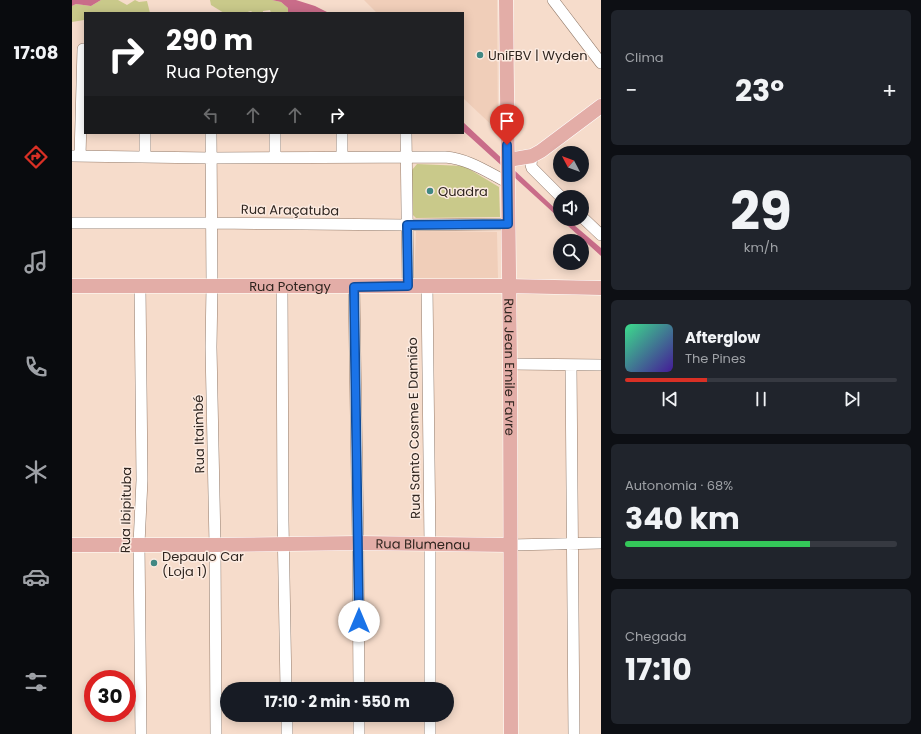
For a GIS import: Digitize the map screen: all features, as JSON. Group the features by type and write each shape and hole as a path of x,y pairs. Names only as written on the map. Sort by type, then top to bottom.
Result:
{"main road":[{"name":"Rua Jean Emile Favre","path":"507,2 511,734"},
{"path":"508,169 541,151 601,106"},
{"name":"Rua Potengy","path":"72,286 508,286 601,288"},
{"name":"Rua Blumenau","path":"72,545 358,543 430,545 467,548 510,545"}],"street":[{"path":"553,0 601,63"},
{"path":"83,48 76,156 211,158 445,158 459,159 475,164 508,169"},
{"path":"145,134 145,156"},
{"name":"Rua Itaimbé","path":"211,134 212,405 215,545 216,734"},
{"path":"275,134 275,157"},
{"path":"342,134 342,157"},
{"path":"406,134 408,286"},
{"path":"532,156 531,165 533,170 554,190"},
{"name":"Rua Araçatuba","path":"72,223 212,222 407,225 508,224"},
{"path":"589,224 601,235"},
{"path":"282,286 283,544 286,682"},
{"name":"Rua Santo Cosme E Damião","path":"427,286 430,682"},
{"name":"Rua Ibipituba","path":"140,287 142,480 139,544 141,734"},
{"path":"354,287 359,682"},
{"path":"510,364 601,365"},
{"path":"571,364 574,734"},
{"path":"510,545 573,543 601,544"},
{"path":"286,722 287,734"},
{"path":"359,722 359,734"},
{"path":"430,722 430,734"}],"shaded area":[{"path":"72,0 101,0 91,6 76,4 72,6"},
{"path":"272,0 296,0 315,6 327,12 288,12 288,8 281,2"},
{"name":"UniFBV | Wyden","path":"364,0 497,0 498,131 464,99 464,12 376,12"},
{"path":"464,123 553,206 553,213 464,132"},
{"path":"568,226 575,226 585,234 577,234"},
{"path":"416,231 497,232 498,278 414,281"},
{"path":"589,238 601,248 601,256 589,245"}],"green space":[{"path":"101,0 118,0 127,5 135,0 139,2 147,1 150,12 84,12 84,20 72,22 72,6 76,4 91,6"},
{"path":"210,0 272,0 281,2 288,8 288,12 271,12 270,10 263,12 222,12 211,5"},
{"path":"417,164 464,166 499,187 500,217 416,218 411,213 412,170"}],"place":[{"name":"UniFBV | Wyden","path":"480,55"},
{"name":"Quadra","path":"430,191"},
{"name":"Depaulo Car (Loja 1)","path":"154,563"}],"route":[{"path":"359,621 354,287 408,286 407,225 508,224 507,145"}]}
